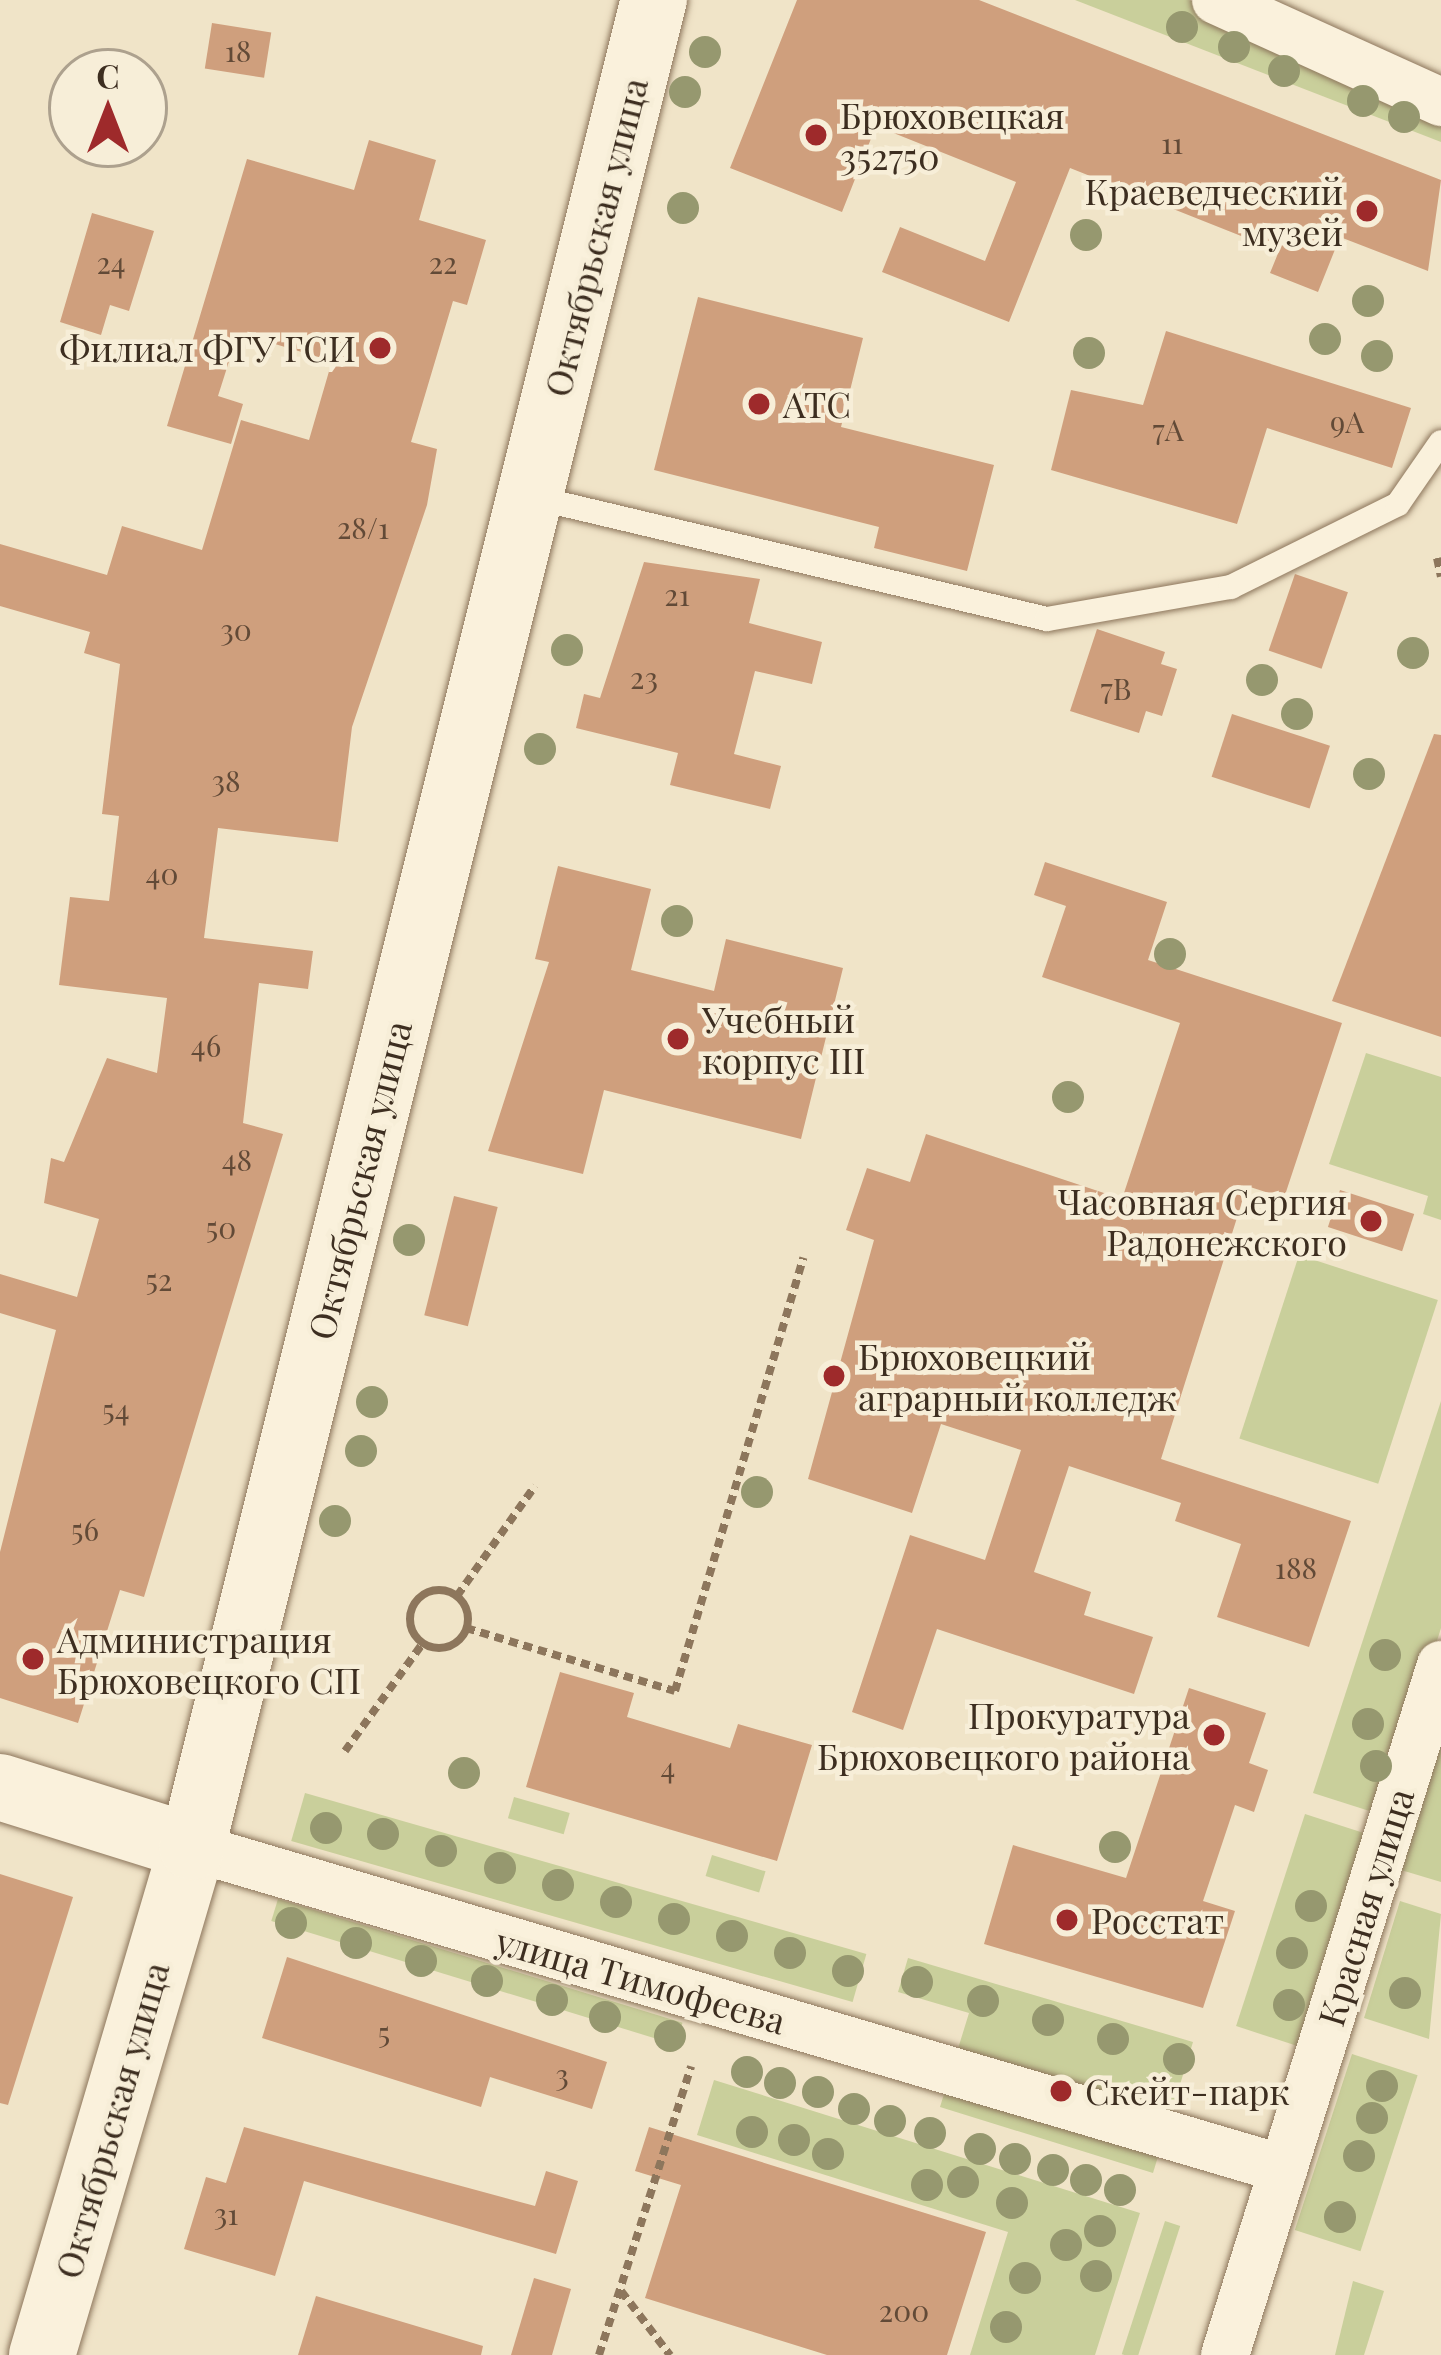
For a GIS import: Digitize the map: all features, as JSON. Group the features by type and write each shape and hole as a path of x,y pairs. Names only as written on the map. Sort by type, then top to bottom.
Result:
{"street":[{"name":"Октябрьская улица","path":"42,2355 192,1846 655,0"},
{"path":"1216,0 1441,103"},
{"name":"Красная улица","path":"1225,2355 1441,1665"},
{"name":"улица Тимофеева","path":"0,1787 1283,2169"}],"lane":[{"path":"530,496 1047,619 1231,587 1398,504 1437,453"}],"path":[{"path":"1437,558 1441,577"},
{"path":"466,1628 675,1691 803,1258"},
{"path":"457,1596 536,1486"},
{"path":"345,1751 423,1643 415,1602 440,1590 457,1596"},
{"path":"457,1596 466,1628"},
{"path":"423,1643 448,1646 466,1628"},
{"path":"599,2355 691,2066"},
{"path":"620,2289 670,2355"}],"green space":[{"path":"1075,0 1189,0 1441,115 1441,142"},
{"path":"1366,1053 1441,1077 1441,1220 1423,1214 1428,1196 1329,1164"},
{"path":"1299,1255 1438,1300 1378,1484 1239,1439"},
{"path":"1441,1401 1441,1628 1382,1815 1313,1793"},
{"path":"1441,1742 1441,1882 1401,1870"},
{"path":"305,1793 866,1954 853,2002 291,1841"},
{"path":"514,1797 570,1813 564,1834 508,1818"},
{"path":"1305,1814 1375,1837 1306,2049 1236,2026"},
{"path":"712,1855 766,1871 759,1892 706,1876"},
{"path":"278,1899 683,2023 676,2045 271,1921"},
{"path":"1400,1901 1441,1914 1429,2039 1364,2018"},
{"name":"Скейт-парк","path":"908,1958 1193,2042 1153,2173 940,2107 969,2013 898,1992"},
{"path":"1352,2054 1418,2075 1360,2251 1295,2230"},
{"path":"714,2080 1140,2213 1095,2355 970,2355 1008,2232 697,2135"},
{"path":"1165,2221 1180,2226 1138,2355 1122,2354"},
{"path":"1353,2281 1384,2291 1364,2355 1335,2355"}],"building":[{"path":"797,0 979,0 1441,180 1428,271 1340,237 1318,292 1270,273 1279,251 1070,168 1009,322 882,272 900,227 985,261 1016,182 876,126 842,212 730,168"},
{"path":"212,23 271,32 264,78 205,68"},
{"path":"369,140 436,160 419,220 486,240 467,305 453,301 411,442 437,449 427,505 352,727 338,842 218,828 204,938 313,951 308,989 259,983 243,1123 283,1134 144,1597 120,1590 78,1723 0,1698 0,1552 56,1330 0,1313 0,1274 77,1297 99,1219 44,1203 51,1158 64,1162 107,1058 157,1073 167,998 59,985 70,897 109,901 119,816 102,814 120,664 84,653 90,632 0,606 0,544 107,575 122,526 202,550 241,420 309,440 332,361 238,333 218,396 243,404 231,444 167,426 247,159 354,190"},
{"path":"92,213 154,231 129,311 110,305 101,335 60,322"},
{"name":"АТС","path":"698,297 863,338 841,427 994,465 967,571 874,548 879,527 654,470"},
{"path":"1166,331 1411,408 1392,468 1267,428 1237,524 1051,470 1071,390 1143,405"},
{"path":"644,562 760,579 749,623 822,642 812,684 755,671 734,754 781,766 770,809 670,785 678,753 576,728 584,694 600,698"},
{"path":"1295,574 1348,592 1322,669 1269,651"},
{"path":"1097,629 1165,652 1161,664 1177,669 1162,716 1146,711 1139,733 1070,711"},
{"path":"1232,714 1330,746 1310,809 1212,777"},
{"path":"1434,734 1441,735 1441,1037 1332,1001"},
{"path":"1045,862 1167,902 1148,960 1342,1023 1284,1198 1247,1186 1161,1459 1351,1521 1309,1647 1217,1617 1241,1544 1175,1521 1181,1503 1069,1466 1034,1572 1091,1592 1084,1615 1153,1637 1134,1694 937,1629 903,1730 852,1712 910,1535 985,1560 1021,1450 941,1424 912,1513 808,1479 874,1240 846,1230 867,1168 910,1182 926,1134 1122,1199 1180,1023 1042,977 1066,906 1034,895"},
{"name":"Учебный корпус III","path":"558,866 651,889 631,970 714,991 726,939 843,968 801,1139 604,1090 583,1174 488,1151 549,962 535,959"},
{"name":"Часовная Сергия Радонежского","path":"1340,1190 1414,1214 1402,1251 1328,1227"},
{"path":"454,1196 498,1207 468,1326 424,1315"},
{"path":"560,1672 634,1693 627,1717 730,1748 738,1724 812,1745 777,1861 526,1787"},
{"path":"1189,1688 1266,1713 1249,1763 1268,1770 1254,1812 1235,1805 1203,1901 1235,1911 1203,2008 984,1944 1013,1845 1126,1878"},
{"path":"0,1874 73,1897 8,2105 0,2103"},
{"path":"287,1957 607,2062 592,2109 490,2077 481,2107 262,2038"},
{"path":"244,2127 535,2206 546,2171 578,2181 556,2254 304,2181 275,2276 184,2249 206,2177 226,2183"},
{"path":"649,2127 986,2232 947,2355 827,2355 645,2298 681,2185 635,2171"},
{"path":"534,2278 571,2289 552,2355 511,2355"},
{"path":"316,2296 483,2346 481,2355 298,2355"}],"place":[{"name":"Брюховецкая 352750","path":"816,135"},
{"name":"Краеведческий музей","path":"1367,211"},
{"name":"Филиал ФГУ ГСИ","path":"380,348"},
{"name":"АТС","path":"759,404"},
{"name":"Учебный корпус III","path":"678,1039"},
{"name":"Часовная Сергия Радонежского","path":"1371,1221"},
{"name":"Брюховецкий аграрный колледж","path":"834,1376"},
{"name":"Администрация Брюховецкого СП","path":"33,1659"},
{"name":"Прокуратура Брюховецкого района","path":"1214,1735"},
{"name":"Росстат","path":"1067,1920"},
{"name":"Скейт-парк","path":"1061,2091"}]}
